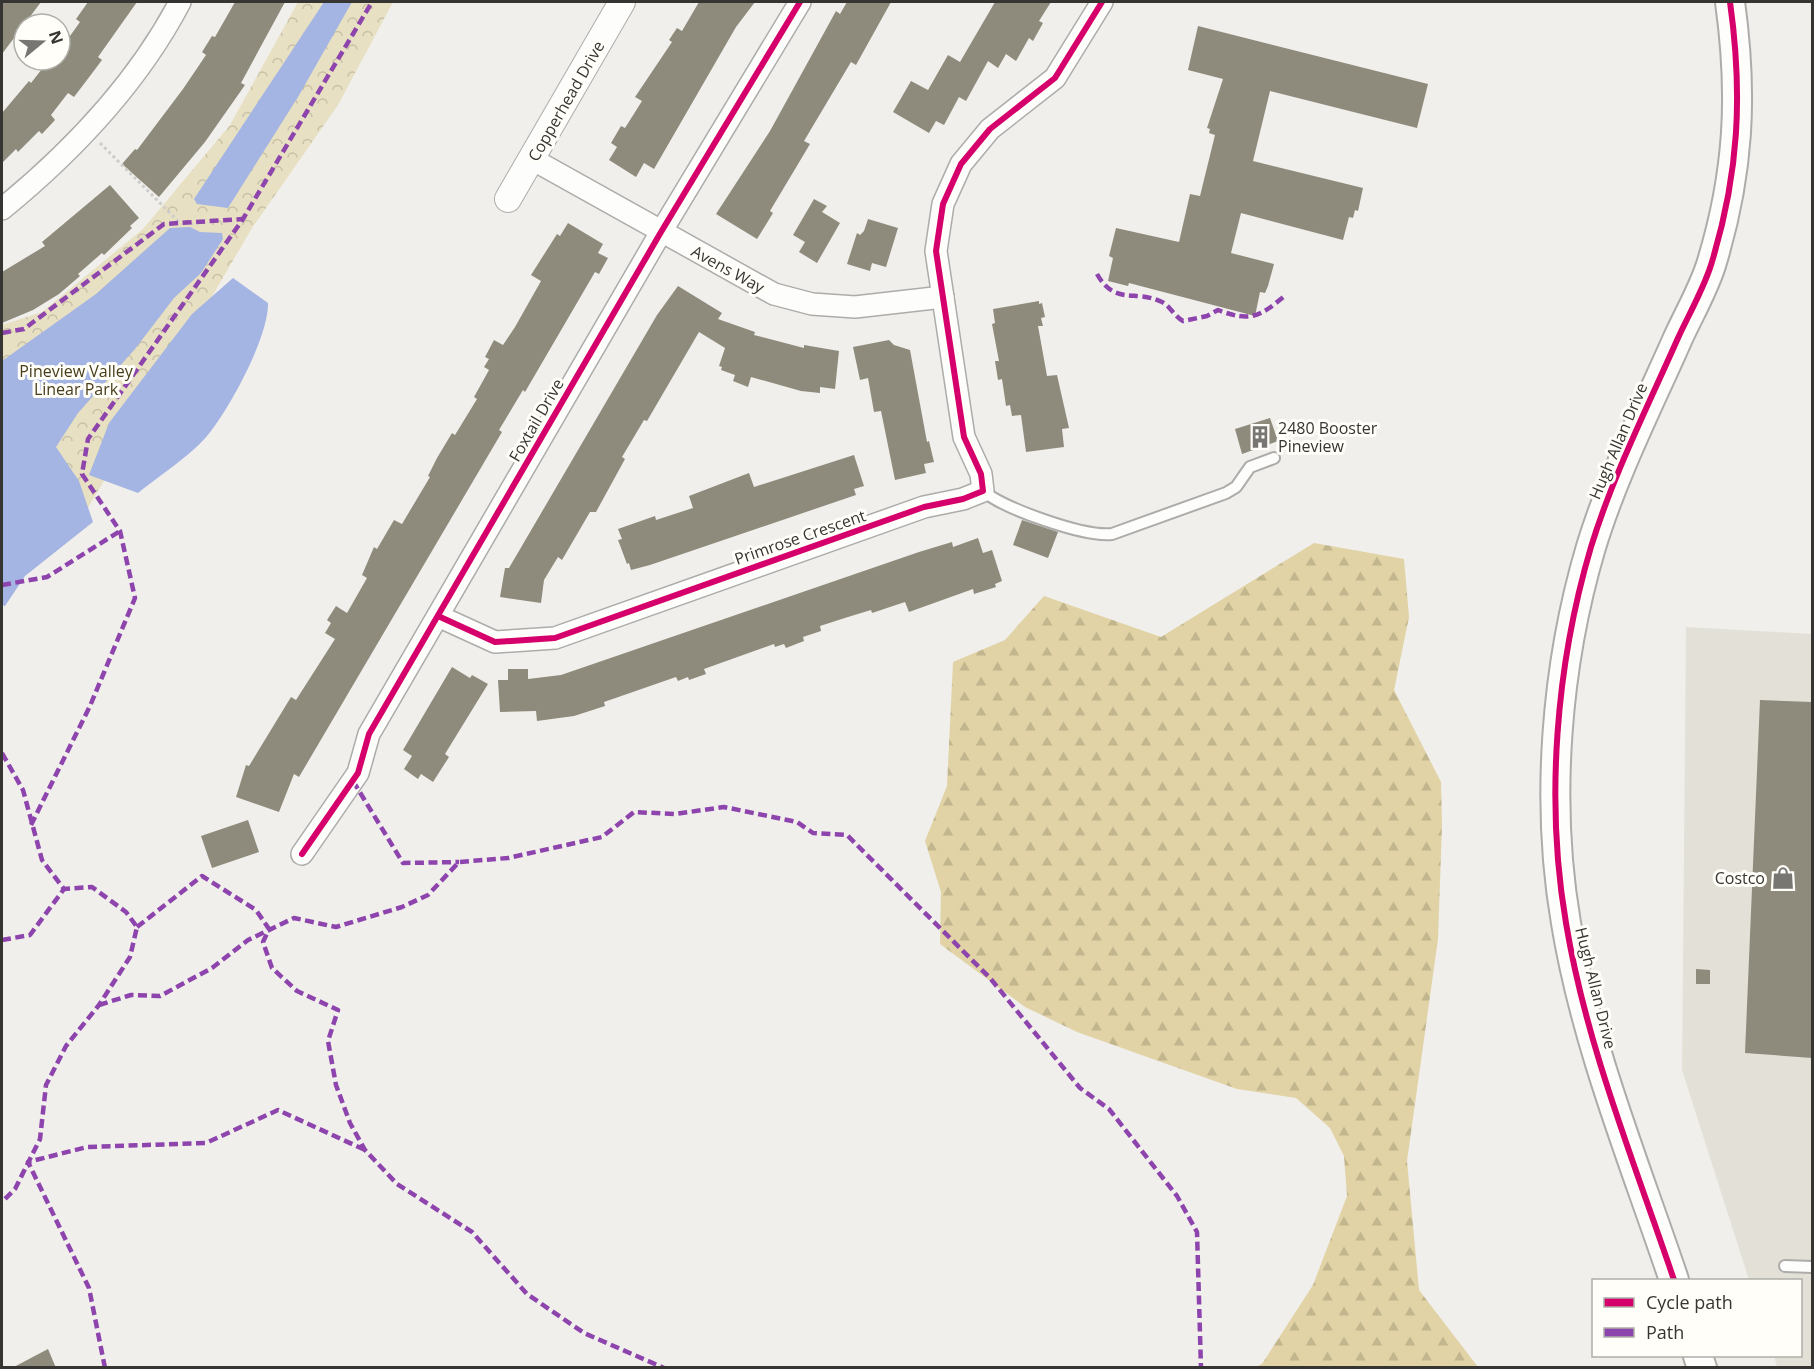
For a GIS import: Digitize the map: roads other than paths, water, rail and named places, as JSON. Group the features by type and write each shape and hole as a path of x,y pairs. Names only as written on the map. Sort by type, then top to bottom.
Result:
{"main road":[{"name":"Hugh Allan Drive","path":"1673,1279 1579,988 1565,921 1559,855 1558,737 1576,607 1591,548 1610,491 1710,267 1733,177 1738,133 1739,88 1730,2"}],"street":[{"path":"2,208 48,171 115,101 168,24 180,2"},
{"name":"Copperhead Drive","path":"508,199 622,2"},
{"name":"Foxtail Drive","path":"302,854 358,773 369,734 661,232 800,2"},
{"path":"983,491 981,474 964,437 936,251 942,204 961,164 990,129 1055,78 1102,2"},
{"name":"Avens Way","path":"532,159 774,294 812,304 855,307 943,297"},
{"name":"Primrose Crescent","path":"438,616 495,642 555,638 924,507 963,499 983,491"}],"lane":[{"path":"983,491 997,502 1038,517 1092,534 1112,534 1226,494 1236,487 1250,467 1274,458"},
{"path":"1785,1266 1812,1267"}],"water":[{"path":"324,2 352,2 298,97 228,208 197,204 194,199"},
{"path":"190,227 200,232 222,233 223,239 201,273 174,298 135,349 78,413 56,447 79,481 93,522 25,576 5,606 2,605 2,361 96,294 170,228"},
{"path":"233,278 268,303 267,317 246,372 216,424 192,451 138,493 89,475 109,423 192,314"}],"place":[{"name":"2480 Booster Pineview","path":"1260,437"},
{"name":"Costco","path":"1783,878"}],"park label":[{"name":"Pineview Valley Linear Park","path":"76,380"}]}
